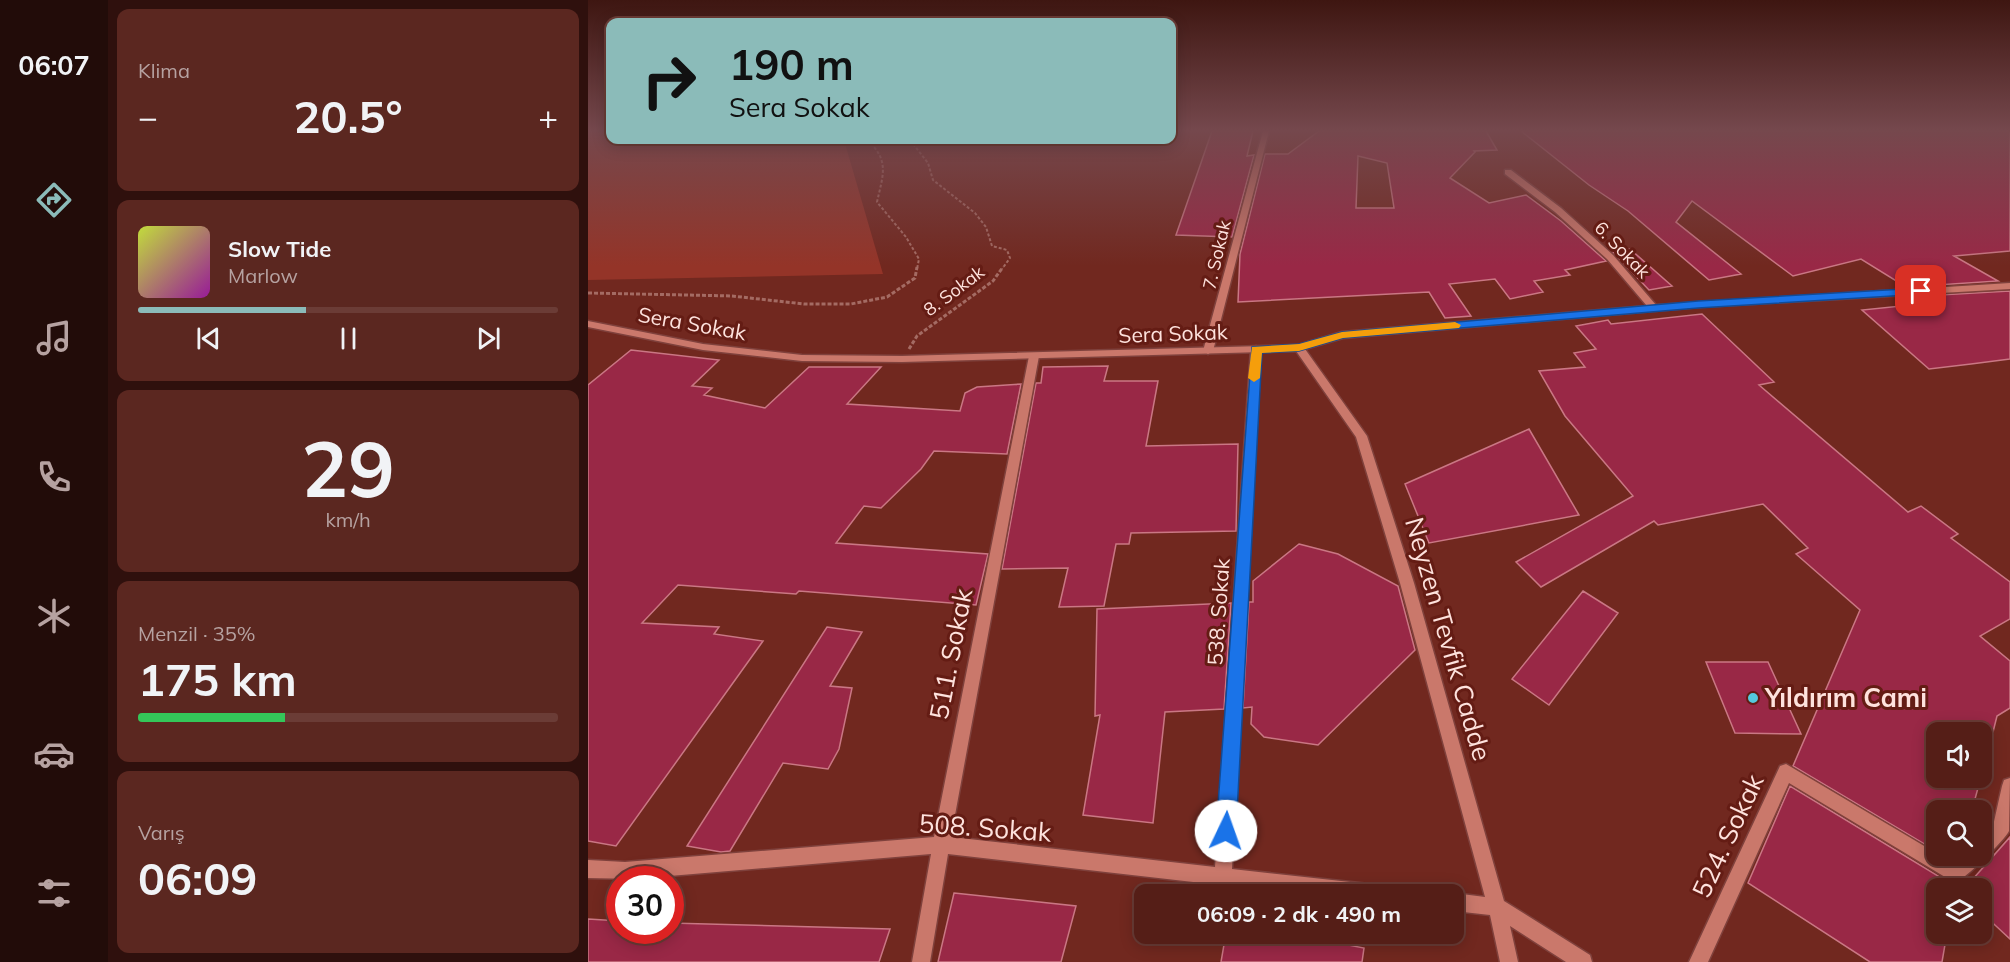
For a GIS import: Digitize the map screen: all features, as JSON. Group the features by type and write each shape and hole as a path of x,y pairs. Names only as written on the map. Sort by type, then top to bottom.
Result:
{"street":[{"name":"7. Sokak","path":"1208,351 1254,176"},
{"name":"6. Sokak","path":"1513,176 1558,210 1610,257 1654,308"},
{"name":"Sera Sokak","path":"588,324 703,346 802,358 902,359 1034,356 1299,348 1342,335 1654,308 2010,286"},
{"name":"Neyzen Tevfik Cadde","path":"1299,348 1361,436 1407,584 1497,907 1509,962"},
{"name":"538. Sokak","path":"1223,877 1256,350"},
{"name":"511. Sokak","path":"921,962 1034,356"},
{"name":"524. Sokak","path":"1698,962 1786,772 1926,856"},
{"path":"1992,839 2000,831 2010,786"},
{"name":"508. Sokak","path":"588,869 625,872 813,854 941,846 1287,884"},
{"name":"524. Sokak","path":"1942,866 1955,874 1963,866"},
{"path":"1464,903 1497,907 1582,962"}],"path":[{"path":"588,292 653,296 732,296 804,304 851,304 887,297 915,278 919,259 906,237 877,202 882,176"},
{"name":"8. Sokak","path":"902,359 917,336 993,281 1010,258 1007,250 992,246 986,227 975,213 933,180 932,176"}],"shaded area":[{"path":"588,176 854,176 883,274 588,280"}],"building":[{"path":"1196,176 1248,176 1232,237 1176,235"},
{"path":"1260,176 1357,176 1356,208 1394,208 1389,176 1452,176 1450,178 1489,203 1526,195 1561,221 1606,261 1565,270 1570,275 1534,281 1543,292 1510,299 1495,279 1449,284 1471,316 1445,318 1429,292 1238,302 1240,254"},
{"path":"1578,176 2010,176 2010,251 1954,256 1998,281 1906,287 1861,259 1793,276 1692,201 1676,222 1741,274 1709,280 1628,211"},
{"path":"1630,249 1672,286 1649,290 1613,252"},
{"path":"2010,291 2010,359 1929,369 1862,310 1931,303 1921,296"},
{"path":"1702,314 1774,382 1759,385 1908,512 1921,506 1958,534 1951,538 2010,582 2010,619 1980,636 2010,661 2010,708 1997,716 1993,732 1992,722 1926,722 1926,788 1978,788 1975,800 1926,800 1926,845 1793,766 1860,610 1796,554 1808,548 1763,504 1658,525 1654,521 1541,587 1516,562 1633,496 1565,416 1539,371 1585,367 1574,353 1596,349 1576,326 1608,320 1611,324"},
{"path":"631,350 719,360 692,386 712,388 704,395 765,408 809,367 881,367 847,404 960,411 965,393 977,387 1021,384 1007,454 934,451 921,469 881,508 864,506 836,543 988,554 976,605 799,591 796,594 678,585 642,623 719,627 714,634 763,641 616,846 588,841 588,385"},
{"path":"1108,366 1104,381 1158,381 1146,446 1238,444 1236,531 1131,533 1129,544 1116,544 1104,606 1059,607 1068,568 1002,569 1036,383 1041,383 1043,367"},
{"path":"1529,429 1579,515 1429,543 1405,484"},
{"path":"1299,544 1338,554 1398,586 1415,650 1318,745 1264,737 1251,724 1252,707 1243,708 1249,602 1253,602 1253,581"},
{"path":"1583,591 1618,613 1549,705 1512,679"},
{"path":"1231,603 1224,709 1165,712 1153,823 1083,815 1100,715 1095,716 1097,609"},
{"path":"827,627 862,632 830,686 852,688 839,749 828,769 783,763 730,851 721,852 687,846"},
{"name":"Yıldırım Cami","path":"1706,662 1768,662 1801,734 1735,733"},
{"path":"1790,786 1941,878 1926,878 1926,944 1945,944 1942,962 1870,962 1748,883"},
{"path":"2010,837 2010,939 1992,922 1992,878 1974,878 1984,866 1992,866 1992,857"},
{"path":"954,893 1076,906 1061,962 938,962"},
{"path":"588,919 606,920 606,944 684,944 684,923 890,929 879,962 588,962"},
{"path":"1224,944 1343,944 1364,948 1362,962 1221,962"}],"slow traffic":[{"path":"1254,378 1256,350 1299,348 1342,335 1455,325"}],"place":[{"name":"Yıldırım Cami","path":"1753,698"}],"route":[{"path":"1226,831 1256,350 1299,348 1342,335 1386,331 1698,304 1921,291"}]}
